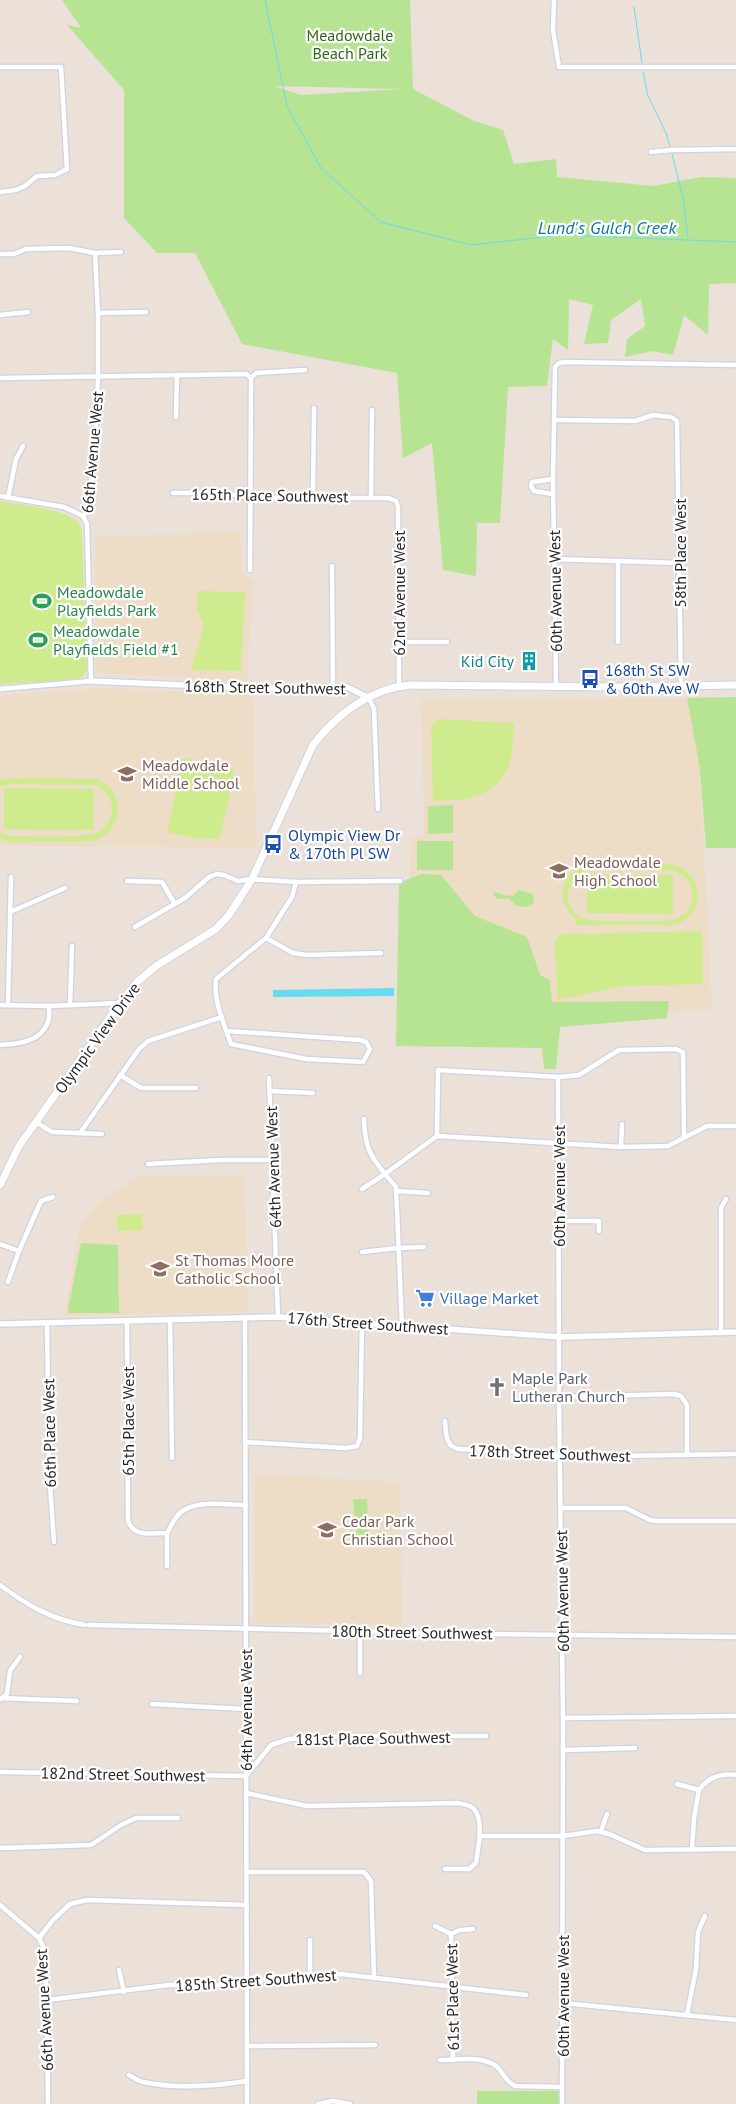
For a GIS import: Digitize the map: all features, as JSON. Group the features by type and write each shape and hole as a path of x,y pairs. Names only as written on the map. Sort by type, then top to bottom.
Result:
{"main road":[{"name":"168th Street Southwest","path":"369,698 399,686 736,685"},
{"name":"Olympic View Drive","path":"1,1181 19,1146 120,1003 137,982 156,966 216,929 229,915 252,880 313,745 334,721 346,711 369,698"}],"street":[{"path":"554,0 553,30 559,67 736,67"},
{"path":"0,67 62,67 67,169 55,175 37,176 25,186 16,190 0,192"},
{"path":"651,152 736,149"},
{"path":"0,254 14,254 26,249 69,248 95,253 121,252"},
{"name":"66th Avenue West","path":"91,682 87,524 83,516 87,512 96,449 98,313 95,253"},
{"path":"0,315 28,312"},
{"path":"98,313 146,312"},
{"name":"60th Avenue West","path":"556,687 553,494 555,368 559,363 736,365"},
{"path":"250,570 251,378 256,373 305,370"},
{"path":"0,378 246,374 251,378"},
{"path":"176,417 177,375"},
{"path":"313,497 314,408"},
{"path":"371,497 372,410"},
{"name":"58th Place West","path":"554,420 635,421 653,415 671,417 677,421 681,686"},
{"path":"8,498 16,459 22,446"},
{"path":"553,479 535,481 532,482 531,486 534,491 553,494"},
{"name":"165th Place Southwest","path":"173,493 224,493 250,498 371,497 389,498 396,501"},
{"path":"0,496 64,507 83,516"},
{"name":"62nd Avenue West","path":"396,501 398,507 399,686"},
{"path":"554,560 680,563"},
{"path":"618,561 618,642"},
{"path":"332,566 333,687"},
{"path":"399,642 447,642"},
{"name":"168th Street Southwest","path":"0,689 91,682 251,688 347,687 369,698"},
{"path":"369,698 374,709 378,809"},
{"path":"135,927 185,898 209,877 217,874 224,875 238,882 252,880 296,882 400,881"},
{"path":"8,1005 11,878"},
{"path":"127,881 162,882 174,904"},
{"path":"227,1031 360,1040 366,1042 370,1049 363,1062 306,1059 232,1044 227,1031 222,1017 215,987 216,979 266,938 292,897 296,882"},
{"path":"10,912 65,888"},
{"path":"266,938 293,953 307,956 381,953"},
{"path":"70,1005 72,946"},
{"path":"0,1005 49,1006 120,1003"},
{"path":"0,1045 20,1044 31,1040 48,1022 49,1006"},
{"path":"80,1133 139,1049 148,1041 222,1017"},
{"path":"437,1136 438,1070 558,1077 579,1075 619,1050 676,1050 683,1052 684,1138"},
{"path":"600,1052 604,1058"},
{"path":"120,1075 141,1088 196,1088"},
{"name":"60th Avenue West","path":"558,1077 563,1718 562,2104"},
{"name":"64th Avenue West","path":"269,1078 278,1317"},
{"path":"270,1091 313,1093"},
{"path":"364,1119 367,1148 371,1157 396,1187 397,1191 402,1326"},
{"path":"36,1122 52,1132 102,1134"},
{"path":"621,1147 622,1124"},
{"path":"362,1189 437,1136 621,1147 668,1146 707,1126 736,1126"},
{"path":"148,1164 220,1160 273,1160"},
{"path":"397,1191 428,1193"},
{"path":"8,1282 19,1251 41,1201 53,1197"},
{"path":"721,1333 721,1208 726,1199"},
{"path":"559,1221 599,1221 599,1232"},
{"path":"0,1244 19,1251"},
{"path":"362,1252 398,1248 424,1248"},
{"name":"64th Avenue West","path":"245,1317 247,2104"},
{"name":"176th Street Southwest","path":"0,1324 278,1317 560,1337 736,1332"},
{"path":"170,1319 172,1458"},
{"name":"65th Place West","path":"127,1321 128,1521 131,1529 140,1533 167,1533"},
{"path":"245,1442 346,1448 357,1446 360,1438 362,1322"},
{"name":"66th Place West","path":"47,1324 50,1472 54,1542"},
{"path":"559,1397 674,1394 684,1398 687,1405 687,1455"},
{"name":"178th Street Southwest","path":"445,1421 448,1441 456,1449 554,1454 560,1456 736,1454"},
{"path":"167,1566 167,1533 178,1514 185,1508 198,1505 246,1505"},
{"path":"561,1508 626,1508 656,1521 736,1521"},
{"name":"180th Street Southwest","path":"0,1585 50,1617 87,1625 246,1630 736,1637"},
{"path":"360,1631 360,1673"},
{"path":"1,1699 7,1694 10,1671 20,1657"},
{"path":"1,1699 77,1701"},
{"path":"152,1704 245,1709"},
{"path":"563,1718 736,1716"},
{"name":"181st Place Southwest","path":"246,1776 271,1745 289,1739 348,1736 486,1736"},
{"path":"563,1750 635,1748"},
{"name":"182nd Street Southwest","path":"0,1772 246,1776"},
{"path":"692,1850 694,1818 699,1790 710,1778 722,1775 736,1775"},
{"path":"677,1784 699,1790"},
{"path":"246,1793 307,1806 458,1803 472,1806 478,1815 479,1836 476,1863 469,1869 445,1869"},
{"path":"601,1831 607,1814"},
{"path":"0,1848 91,1845 121,1825 136,1818 178,1818"},
{"path":"479,1836 563,1836 601,1831 645,1850 736,1849"},
{"path":"247,1872 364,1872 371,1882 374,1977"},
{"path":"39,1938 53,1920 70,1904 87,1900 247,1905"},
{"name":"66th Avenue West","path":"0,1905 39,1938 44,1948 47,2000 48,2104"},
{"path":"687,2015 696,1969 698,1932 704,1916"},
{"name":"61st Place West","path":"435,1926 451,1934"},
{"name":"61st Place West","path":"451,1934 460,1930 473,1929"},
{"name":"61st Place West","path":"451,1934 453,2060"},
{"path":"310,1940 310,1975"},
{"path":"119,1970 124,1992"},
{"name":"185th Street Southwest","path":"47,2000 169,1986 246,1983 310,1975 341,1974 526,1995"},
{"path":"563,2002 736,2020"},
{"path":"247,2046 375,2045"},
{"path":"440,2060 488,2062 497,2067 509,2083 515,2086 562,2087"},
{"path":"129,2075 141,2082 188,2086 219,2086 247,2081"},
{"path":"318,2104 333,2101 350,2104"}],"shaded area":[{"path":"240,532 242,574 253,582 247,681 96,673 95,537"},
{"name":"Meadowdale Middle School","path":"102,688 253,694 256,848 0,845 0,703 2,695"},
{"name":"Meadowdale High School","path":"687,698 700,769 712,1009 552,1016 410,894 411,837 424,837 421,699"},
{"name":"St Thomas Moore Catholic School","path":"143,1175 244,1175 249,1312 64,1316 80,1226 103,1198"},
{"name":"Cedar Park Christian School","path":"254,1474 400,1482 402,1626 254,1623"}],"green space":[{"name":"Meadowdale Beach Park","path":"62,0 410,0 413,89 474,121 503,130 514,164 556,159 557,177 654,186 701,177 736,178 736,283 709,284 708,335 684,315 673,355 653,351 625,357 627,339 645,326 641,299 611,320 608,343 584,344 593,305 569,299 568,350 553,339 547,386 508,387 500,523 477,523 476,576 443,570 432,443 403,458 397,373 242,344 195,253 157,253 124,218 124,90 67,25 81,28","holes":["274,86 403,89 301,95"]},
{"name":"Meadowdale Playfields Park","path":"0,501 64,514 80,525 82,533 87,669 83,676 76,680 0,684"},
{"path":"198,591 245,592 241,671 191,670 204,625 197,610"},
{"path":"736,697 736,848 706,848 700,769 687,698"},
{"path":"437,719 514,723 511,758 502,778 495,786 485,792 467,798 433,801 431,726"},
{"path":"186,758 215,767 233,768 234,776 220,839 196,838 170,833 168,830 181,760"},
{"path":"12,778 97,779 107,785 117,802 118,812 115,821 110,830 102,837 91,841 11,842 1,840 0,833 11,836 89,835 100,831 110,820 112,813 112,805 105,791 95,785 12,784 0,787 0,780"},
{"path":"4,788 94,789 93,830 4,829"},
{"path":"453,805 453,833 428,834 428,806"},
{"path":"417,841 453,841 453,870 417,870"},
{"path":"593,864 668,864 680,867 689,874 695,883 698,893 697,903 693,912 685,920 673,925 576,925 576,920 564,904 563,894 568,878 582,866","holes":["593,869 676,871 689,882 692,889 692,897 687,911 672,920 589,920 575,913 570,906 568,898 572,882 584,871"]},
{"path":"421,874 441,875 475,916 527,937 540,975 550,980 552,1002 669,1001 667,1018 560,1027 556,1069 544,1069 542,1048 396,1046 399,883"},
{"path":"587,875 673,875 673,914 587,913"},
{"path":"519,890 533,894 534,903 527,907 516,906 509,898 498,899 493,895 494,892 508,896 514,895"},
{"path":"702,931 703,984 622,986 558,1000 554,941 562,934"},
{"path":"142,1214 142,1230 118,1231 117,1215"},
{"path":"81,1243 118,1245 119,1313 69,1313 68,1309"},
{"path":"353,1499 367,1499 369,1543 357,1543"},
{"path":"477,2091 560,2091 560,2104 477,2104"}],"water":[{"path":"394,988 394,996 273,997 273,990"}],"waterway":[{"name":"Lund's Gulch Creek","path":"265,0 287,106 321,168 381,222 471,245 563,235 736,242"},
{"path":"634,7 642,63"},
{"path":"643,72 648,96 666,133 670,146"},
{"path":"672,154 683,198 688,239"}],"place":[{"name":"Meadowdale Playfields Park","path":"42,601"},
{"name":"Meadowdale Playfields Field #1","path":"38,640"},
{"name":"Kid City","path":"529,661"},
{"name":"168th St SW & 60th Ave W","path":"590,679"},
{"name":"Meadowdale Middle School","path":"127,774"},
{"name":"Olympic View Dr & 170th Pl SW","path":"273,844"},
{"name":"Meadowdale High School","path":"559,871"},
{"name":"St Thomas Moore Catholic School","path":"160,1269"},
{"name":"Village Market","path":"425,1298"},
{"name":"Maple Park Lutheran Church","path":"497,1387"},
{"name":"Cedar Park Christian School","path":"327,1530"}]}
